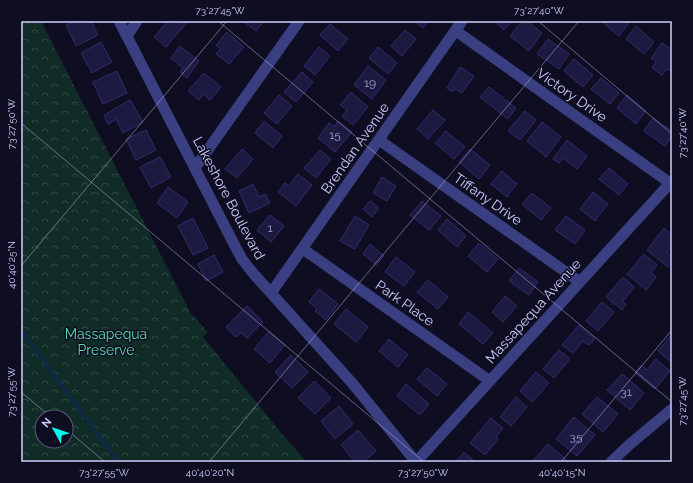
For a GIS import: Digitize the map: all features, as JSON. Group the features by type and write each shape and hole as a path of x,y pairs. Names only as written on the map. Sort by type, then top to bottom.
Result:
{"street":[{"name":"Lakeshore Boulevard","path":"119,21 242,259 353,384 416,462"},
{"path":"127,36 137,21"},
{"path":"195,168 299,21"},
{"name":"Brendan Avenue","path":"271,293 462,21"},
{"name":"Victory Drive","path":"456,31 671,182"},
{"name":"Tiffany Drive","path":"379,140 580,282"},
{"name":"Massapequa Avenue","path":"416,462 671,182"},
{"name":"Park Place","path":"303,249 490,381"},
{"path":"614,461 628,445 672,409"}],"green space":[{"name":"Massapequa Preserve","path":"21,21 41,21 190,312 208,332 203,337 307,462 21,462"}],"building":[{"path":"74,21 91,21 98,35 76,46 66,25"},
{"path":"168,21 187,22 166,47 154,37"},
{"path":"243,21 264,21 256,31"},
{"path":"414,21 428,21 423,28"},
{"path":"494,21 512,21 504,30"},
{"path":"522,21 527,21 542,33 529,51 510,36"},
{"path":"601,21 627,21 629,23 619,36"},
{"path":"330,24 348,39 338,51 320,35"},
{"path":"636,26 654,42 644,54 626,39"},
{"path":"405,30 416,39 402,56 391,46"},
{"path":"227,32 244,47 229,64 216,54 221,49 216,45"},
{"path":"548,39 569,54 559,69 537,54"},
{"path":"101,42 112,62 92,73 81,53"},
{"path":"662,43 672,50 672,71 671,72 667,69 662,75 652,68 656,62 651,58"},
{"path":"180,46 199,61 187,78 180,72 183,68 171,58"},
{"path":"319,47 330,56 315,75 304,66"},
{"path":"378,47 397,63 388,74 369,58"},
{"path":"574,59 593,75 583,87 564,71"},
{"path":"368,66 386,80 372,99 354,85"},
{"path":"460,67 474,76 462,93 455,89 453,92 447,88"},
{"path":"117,71 127,93 103,104 93,82"},
{"path":"302,72 313,82 296,102 284,92"},
{"path":"204,73 221,87 210,100 203,94 199,100 188,91"},
{"path":"601,78 619,93 610,104 591,89"},
{"path":"489,87 516,108 508,119 480,97"},
{"path":"351,92 368,107 353,125 342,116 347,110 340,105"},
{"path":"279,95 292,106 277,124 264,113"},
{"path":"627,95 646,111 636,124 617,108"},
{"path":"130,100 143,122 123,133 116,119 108,124 104,115"},
{"path":"433,110 445,120 428,139 417,129"},
{"path":"525,111 536,120 520,140 508,131"},
{"path":"653,118 672,131 672,136 665,146 644,131"},
{"path":"264,121 282,136 273,148 255,133"},
{"path":"338,121 352,132 335,152 318,138 329,123 334,127"},
{"path":"542,122 561,137 546,157 527,141"},
{"path":"146,130 156,150 136,160 126,139"},
{"path":"446,131 465,147 454,159 435,143"},
{"path":"567,140 587,156 577,169 563,158 559,163 553,159"},
{"path":"242,149 253,159 237,178 225,169"},
{"path":"470,149 490,165 479,179 459,162"},
{"path":"320,150 331,159 316,178 304,168"},
{"path":"160,157 171,177 151,188 140,167"},
{"path":"609,168 628,184 619,195 599,179"},
{"path":"502,171 517,184 507,197 491,184"},
{"path":"298,174 312,185 296,206 278,192 285,183 289,186"},
{"path":"382,177 396,186 387,201 373,193"},
{"path":"253,184 259,197 265,194 270,203 249,213 239,191"},
{"path":"168,187 188,202 177,218 157,203"},
{"path":"593,192 608,204 595,221 580,209"},
{"path":"532,193 551,208 541,220 522,204"},
{"path":"370,201 379,208 372,217 363,209"},
{"path":"422,201 441,216 429,230 410,215"},
{"path":"270,215 284,226 271,242 257,230"},
{"path":"355,216 369,225 355,249 340,241"},
{"path":"566,216 585,230 575,244 555,230"},
{"path":"193,218 208,248 193,255 178,226"},
{"path":"447,219 466,236 457,247 438,230"},
{"path":"664,228 672,235 672,247 667,253 672,257 672,262 668,267 647,250"},
{"path":"479,243 498,259 487,272 468,256"},
{"path":"370,244 384,256 376,265 363,254"},
{"path":"644,254 657,265 651,273 656,277 646,290 627,274"},
{"path":"214,255 223,272 206,281 198,264"},
{"path":"396,257 415,272 404,286 385,272"},
{"path":"519,268 538,282 529,295 509,281"},
{"path":"623,277 634,287 623,301 626,304 622,310 606,297"},
{"path":"428,280 448,297 438,309 417,292"},
{"path":"319,289 338,304 326,320 315,311 317,309 309,302"},
{"path":"505,296 517,306 503,322 492,312"},
{"path":"602,302 614,312 598,331 586,321"},
{"path":"247,306 263,322 247,338 241,333 236,337 226,327"},
{"path":"346,309 368,327 356,342 334,324"},
{"path":"468,312 493,333 483,344 459,324"},
{"path":"579,325 595,339 589,345 583,341 573,353 562,345"},
{"path":"269,331 285,345 270,363 254,349"},
{"path":"672,334 672,363 658,351"},
{"path":"389,339 408,355 398,367 379,351"},
{"path":"559,350 570,359 554,378 543,369"},
{"path":"291,355 308,372 292,388 275,372"},
{"path":"656,359 670,371 655,389 635,373 641,365 647,370"},
{"path":"427,368 447,384 437,396 417,379"},
{"path":"536,372 549,383 532,402 520,391"},
{"path":"622,374 644,393 630,410 607,390"},
{"path":"314,381 331,398 315,414 298,398"},
{"path":"406,384 429,404 420,415 397,396"},
{"path":"516,397 527,407 511,426 500,417"},
{"path":"597,397 618,414 603,432 582,414"},
{"path":"339,406 353,424 335,439 321,421"},
{"path":"574,417 595,435 577,456 556,439"},
{"path":"491,418 503,428 496,437 498,439 485,455 470,443"},
{"path":"358,430 376,451 363,462 355,462 341,445"},
{"path":"548,444 569,462 532,462"},
{"path":"464,452 475,462 456,462"}],"waterway":[{"path":"21,330 118,462"}]}
